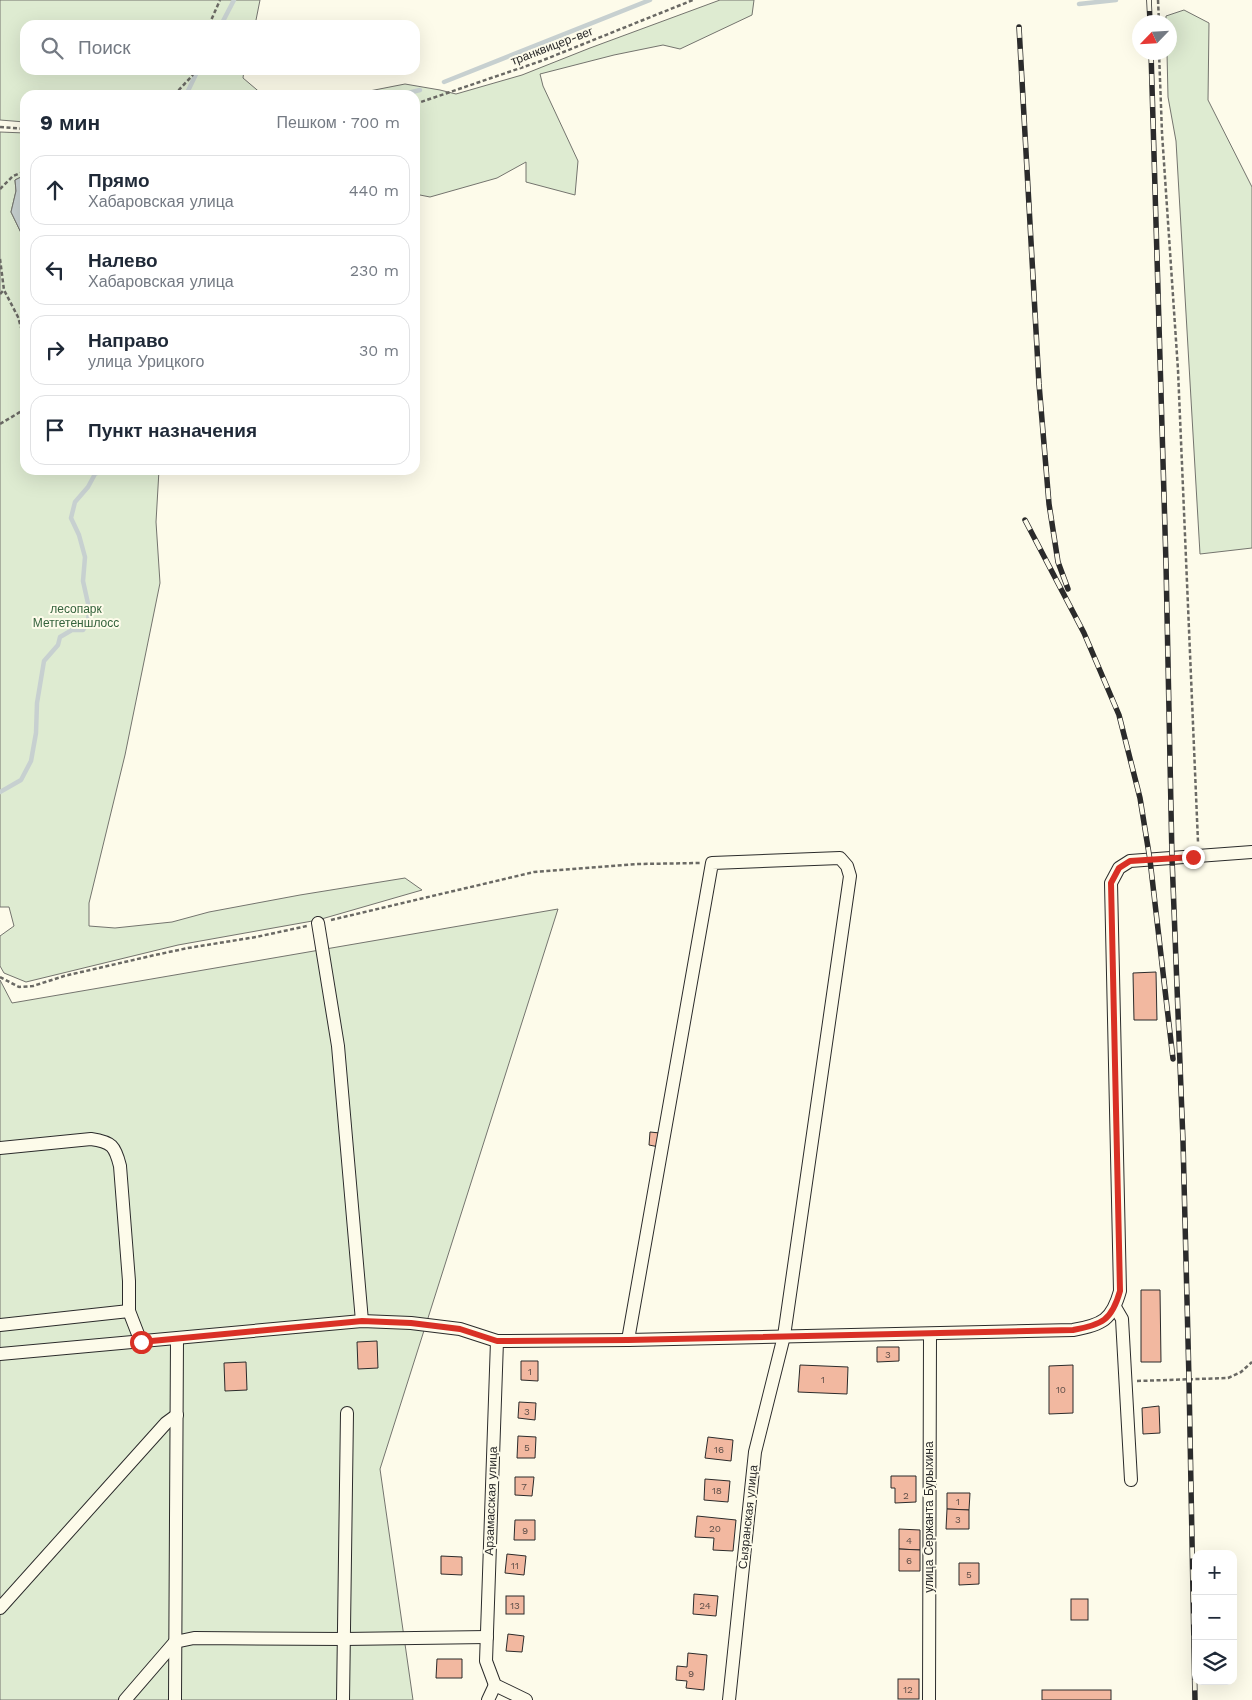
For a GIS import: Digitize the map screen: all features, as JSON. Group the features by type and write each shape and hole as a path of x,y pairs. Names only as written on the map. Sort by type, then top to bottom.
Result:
{"street":[{"path":"2,1356 362,1321 411,1323 460,1329 497,1341 930,1334 1073,1330 1091,1327 1106,1318 1115,1307 1120,1291 1111,883 1119,868 1130,861 1252,852"},
{"name":"Сызранская улица","path":"712,863 840,858 847,866 850,876 784,1336 755,1452 729,1700"},
{"path":"628,1340 712,863"},
{"path":"318,923 338,1046 362,1321"},
{"path":"0,1148 91,1140 105,1141 116,1150 120,1166 129,1282 129,1311 141,1342"},
{"path":"1115,1307 1122,1319 1131,1480"},
{"path":"0,1325 129,1311"},
{"name":"улица Сержанта Бурыхина","path":"929,1700 930,1334"},
{"path":"175,1700 177,1339"},
{"name":"Арзамасская улица","path":"495,1685 486,1661 497,1341"},
{"path":"343,1700 347,1413"},
{"path":"0,1608 166,1423 177,1415"},
{"path":"125,1700 175,1642 194,1638 487,1638"},
{"path":"488,1700 495,1685 526,1700"}],"path":[{"path":"211,20 220,0"},
{"name":"транквицер-вег","path":"420,102 541,61 693,0"},
{"path":"1158,0 1158,15"},
{"path":"1159,60 1162,133 1179,380 1198,857"},
{"path":"179,90 192,75"},
{"path":"0,127 20,129"},
{"path":"0,189 13,176 20,173"},
{"path":"0,259 4,290 20,324"},
{"path":"0,294 4,290"},
{"path":"0,424 20,412"},
{"path":"0,977 19,987 33,986 64,976 163,953 256,937 534,872 637,864 712,863"},
{"path":"1126,1382 1228,1378 1241,1372 1252,1362"}],"green space":[{"path":"0,0 260,0 256,20 20,20 20,75 243,75 243,78 257,90 20,90 20,122 0,120"},
{"path":"720,0 754,0 752,15 680,49 663,45 614,55 540,74 543,86 578,161 575,195 526,182 526,162 497,178 430,197 420,195 420,90 374,90 405,84 456,94 522,75"},
{"path":"1184,10 1209,23 1208,100 1252,187 1252,548 1200,554 1176,141 1168,97 1167,60 1177,60 1177,15 1169,15"},
{"name":"лесопарк Метгетеншлосс","path":"0,132 20,133 20,178 15,180 16,191 11,212 20,231 20,475 159,475 156,522 160,583 125,755 89,903 89,926 115,928 172,922 209,912 405,878 422,890 318,920 178,945 26,982 4,973 0,966 0,936 14,926 9,907 0,907"},
{"path":"558,909 380,1469 413,1700 0,1700 0,980 12,1003"}],"shaded area":[{"path":"20,178 20,231 11,212 16,191 15,180"}],"building":[{"path":"1156,972 1157,1020 1134,1020 1133,973"},
{"path":"650,1132 660,1133 659,1147 649,1145"},
{"path":"1141,1290 1160,1290 1161,1362 1141,1362"},
{"path":"377,1341 378,1368 358,1369 357,1342"},
{"path":"877,1347 899,1347 899,1361 877,1362"},
{"path":"521,1361 538,1361 538,1381 521,1380"},
{"path":"246,1362 247,1390 225,1391 224,1363"},
{"path":"800,1365 848,1367 847,1394 798,1392"},
{"path":"1073,1365 1073,1413 1049,1414 1049,1366"},
{"path":"519,1402 536,1403 535,1420 518,1418"},
{"path":"1159,1406 1160,1433 1143,1434 1142,1408"},
{"path":"518,1436 536,1437 535,1458 517,1458"},
{"path":"708,1437 733,1440 731,1461 705,1458"},
{"path":"891,1476 916,1476 916,1502 895,1503 895,1488 891,1488"},
{"path":"515,1477 534,1477 532,1496 515,1495"},
{"path":"705,1479 730,1481 728,1502 704,1500"},
{"path":"947,1493 970,1493 969,1510 947,1509"},
{"path":"947,1509 969,1510 969,1529 946,1529"},
{"path":"697,1516 736,1520 733,1551 713,1550 714,1538 695,1537"},
{"path":"515,1520 535,1520 535,1540 514,1540"},
{"path":"899,1529 920,1530 920,1550 899,1549"},
{"path":"899,1549 920,1550 920,1571 899,1571"},
{"path":"507,1554 526,1556 524,1575 505,1573"},
{"path":"441,1556 462,1557 462,1575 441,1574"},
{"path":"959,1563 979,1563 979,1584 959,1585"},
{"path":"694,1594 718,1596 716,1616 693,1614"},
{"path":"506,1596 524,1596 524,1614 506,1614"},
{"path":"1071,1599 1088,1599 1088,1620 1071,1620"},
{"path":"508,1634 524,1636 522,1652 506,1651"},
{"path":"688,1653 707,1655 704,1690 686,1688 687,1681 676,1680 677,1666 687,1667"},
{"path":"437,1659 462,1659 462,1678 436,1678"},
{"path":"898,1679 919,1679 919,1699 898,1699"},
{"path":"1042,1690 1111,1690 1111,1700 1042,1700"}],"waterway":[{"path":"224,20 234,0"},
{"path":"444,82 650,0"},
{"path":"1079,4 1116,0"},
{"path":"188,90 196,75"},
{"path":"0,792 21,780 31,761 36,733 37,703 44,661 58,645 60,637 72,630 83,630 88,622 89,608 83,581 85,557 79,535 71,518 75,502 88,487 94,475"}],"railway":[{"path":"1149,0 1150,15"},
{"path":"1019,27 1039,384 1049,504 1058,562 1068,589"},
{"path":"1151,60 1166,564 1172,858 1183,1141 1195,1700"},
{"path":"1025,520 1084,633 1119,715 1140,798 1150,860 1173,1059"}],"route":[{"path":"141,1342 362,1321 411,1323 460,1329 497,1341 930,1334 1073,1330 1091,1327 1106,1318 1115,1307 1120,1291 1111,883 1119,868 1130,861 1193,857"}]}
